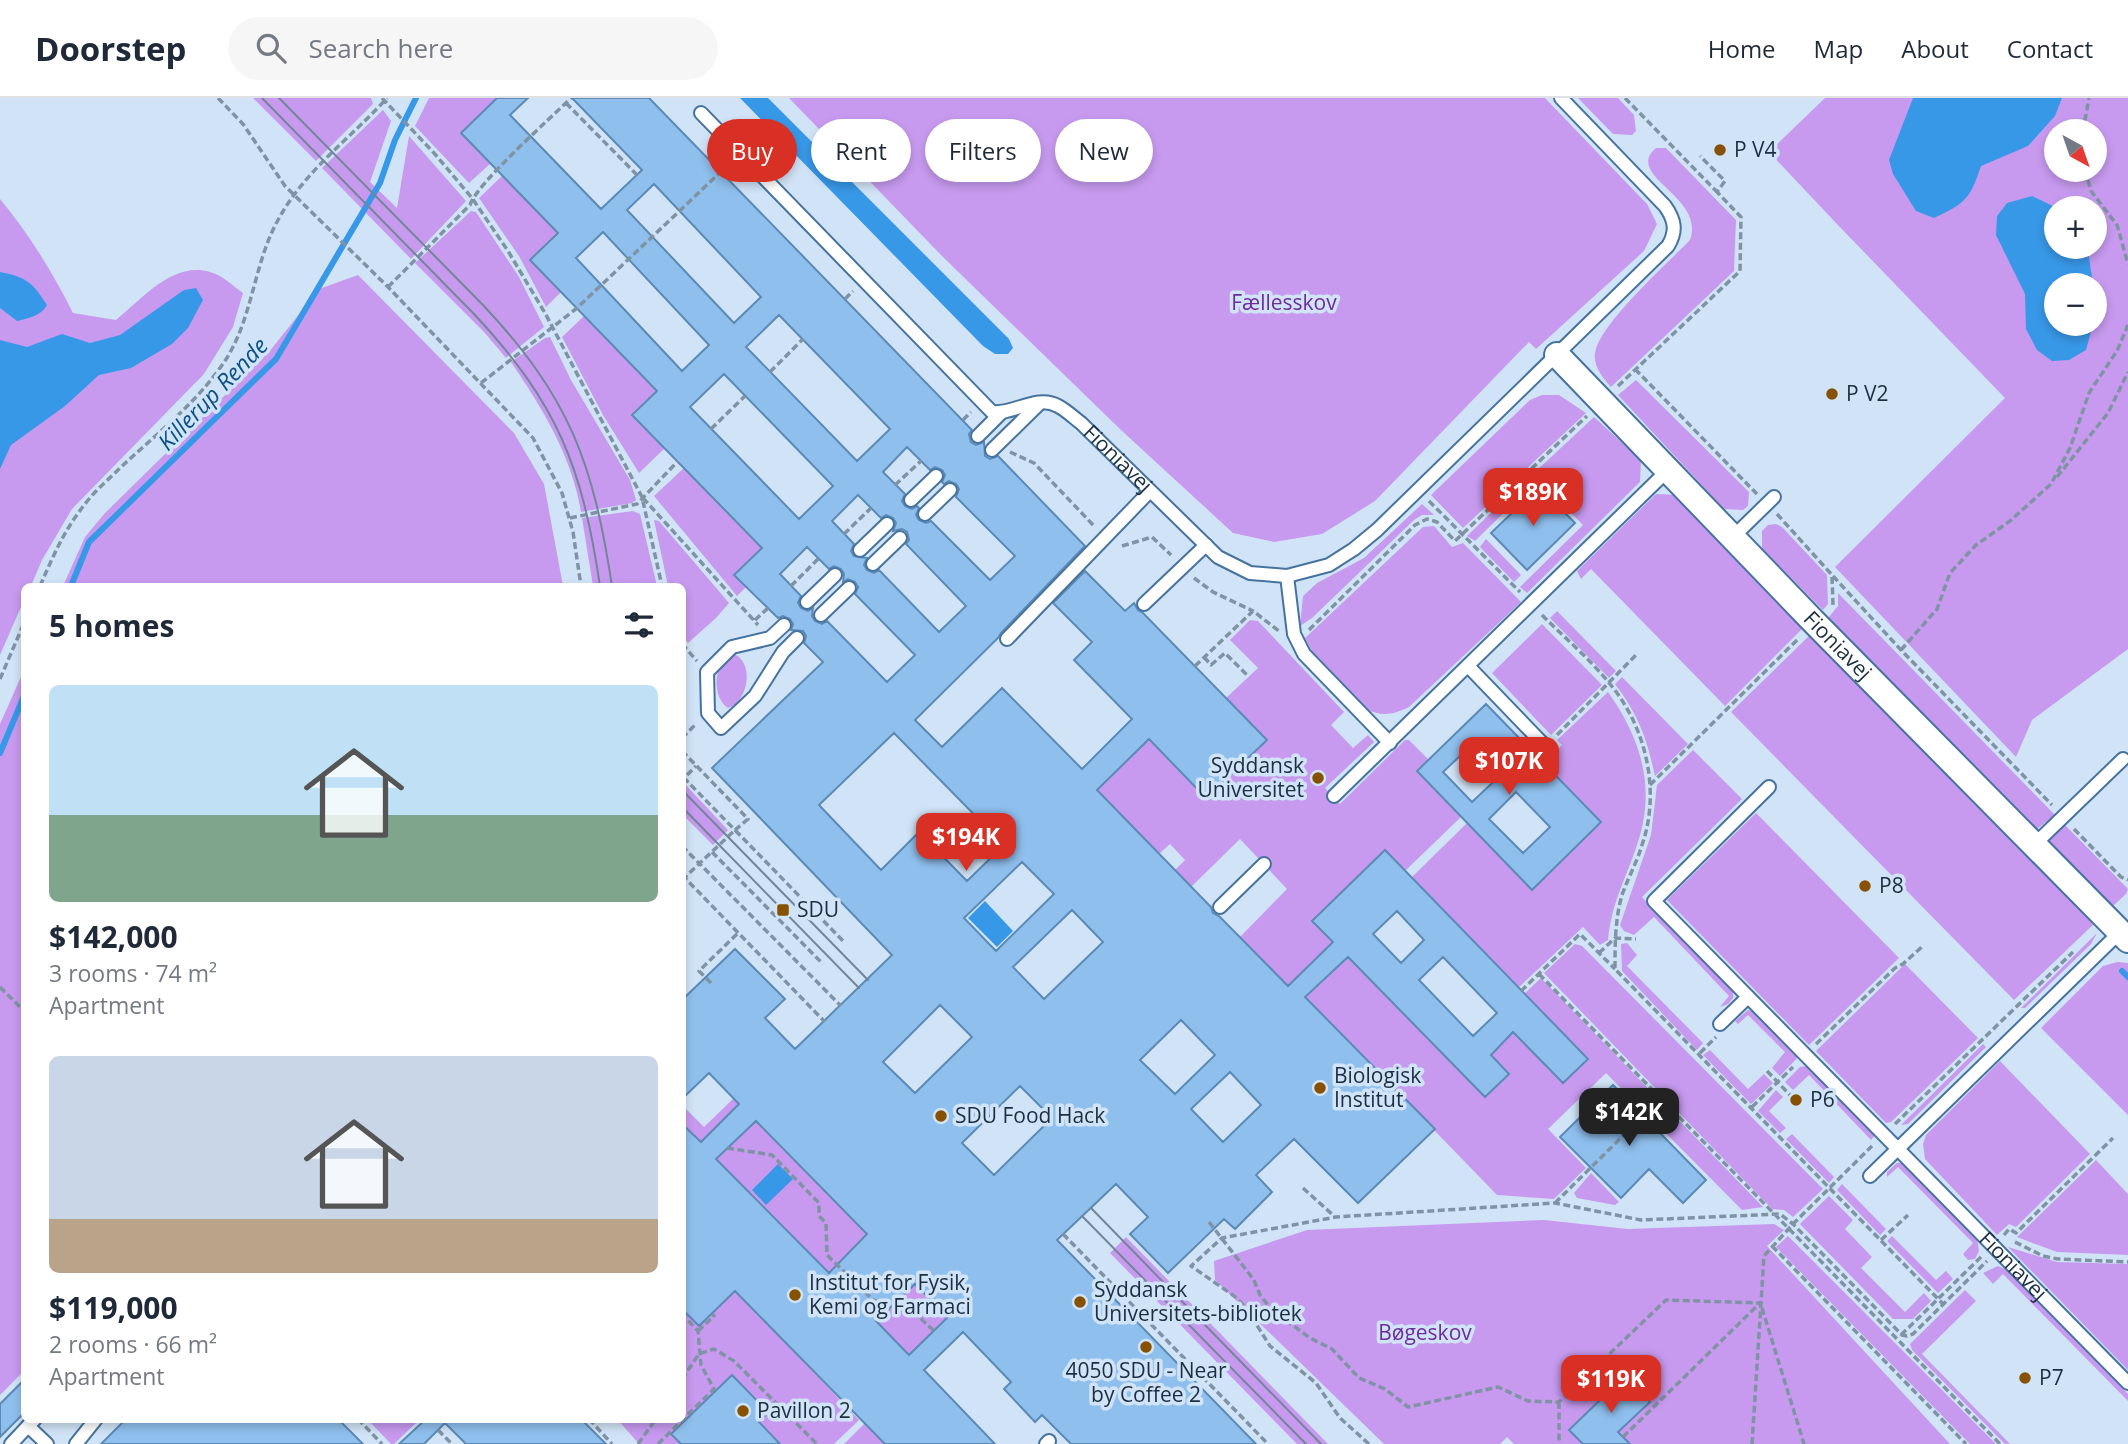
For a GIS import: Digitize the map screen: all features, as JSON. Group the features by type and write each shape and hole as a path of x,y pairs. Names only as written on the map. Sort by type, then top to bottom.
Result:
{"street":[{"name":"Fioniavej","path":"1557,355 2124,936"}],"lane":[{"name":"Fioniavej","path":"1041,401 1056,404 1081,423 1218,557 1250,573 1287,576 1329,565 1354,549 1418,489 1668,246 1675,230 1665,206 1560,98"},
{"path":"701,114 707,120"},
{"path":"767,182 992,412 1001,413 1041,401"},
{"path":"992,450 1041,401"},
{"path":"978,436 1001,413"},
{"path":"1334,796 1668,470"},
{"path":"911,500 936,476"},
{"path":"925,514 950,490"},
{"path":"1007,639 1150,491"},
{"path":"1733,537 1774,497"},
{"path":"860,550 887,524"},
{"path":"873,564 900,538"},
{"path":"1144,604 1206,545"},
{"path":"807,602 835,575"},
{"path":"1287,576 1294,634 1304,654 1390,743"},
{"path":"821,615 849,588"},
{"path":"784,625 770,638 732,647 707,672 708,713 721,728 755,696 783,652 797,638"},
{"path":"1468,666 1549,742"},
{"path":"2034,845 2123,759"},
{"name":"Fioniavej","path":"1769,788 1654,901 2128,1383"},
{"path":"1220,908 1264,864"},
{"name":"Fioniavej","path":"1898,1149 2124,936"},
{"path":"1722,1026 1748,997"},
{"path":"1870,1176 1898,1149"},
{"path":"11,1444 32,1423 47,1444"},
{"path":"76,1444 93,1423"}],"path":[{"path":"218,98 243,124 293,194 388,287 533,439 554,475 570,518 581,583"},
{"path":"388,287 571,98"},
{"path":"1195,666 1253,611 1275,630 1284,634 1308,631 1415,525 1427,519 1437,522 1455,541 1740,271 1741,217 1625,98"},
{"path":"2085,119 2089,98"},
{"path":"41,583 61,538 90,497 203,389 221,367 235,344 246,317 264,249 293,194 314,169 385,99 472,198 508,251 642,497 770,638"},
{"path":"566,103 636,175"},
{"path":"1700,156 1725,181 1717,192"},
{"path":"481,383 577,308 710,182"},
{"path":"2088,182 2091,191 2117,225 2128,264"},
{"path":"2051,484 2070,448 2089,393 2117,351 2128,325"},
{"path":"770,372 803,339"},
{"path":"1901,650 1937,609 1950,573 1976,545 2010,521 2051,484 2108,413 2128,372"},
{"path":"711,429 745,396"},
{"path":"570,518 637,504 678,461"},
{"path":"895,485 921,461"},
{"path":"1418,489 1532,605"},
{"path":"642,497 662,583"},
{"path":"844,534 871,508"},
{"path":"791,586 819,558"},
{"path":"1832,575 2121,877 2128,880"},
{"path":"755,621 768,608"},
{"path":"0,679 21,630"},
{"path":"686,648 707,672"},
{"path":"1204,657 1211,666 1225,653 1248,676"},
{"path":"1549,742 1637,654"},
{"path":"686,755 748,819 686,876"},
{"path":"686,776 696,765"},
{"path":"686,780 845,943"},
{"path":"686,850 841,1006"},
{"path":"712,852 824,964"},
{"path":"686,881 825,1022"},
{"path":"711,983 699,971 738,933"},
{"path":"1521,991 1580,934 1615,969"},
{"path":"1598,953 1615,938 1636,939"},
{"path":"1752,1107 1895,968 1924,946"},
{"path":"1752,1444 1764,1256 1793,1224 2078,947"},
{"path":"1539,974 2000,1444"},
{"path":"0,987 21,1009"},
{"path":"1700,1053 1722,1026"},
{"path":"1767,1072 1790,1095"},
{"path":"1555,1203 1642,1117"},
{"path":"727,1148 772,1156 819,1203 819,1216 826,1223 827,1255 873,1300 918,1316 933,1331"},
{"path":"1303,1188 1329,1214 1336,1217"},
{"path":"1369,1444 1340,1418 1316,1382 1270,1346 1237,1298 1191,1266 1222,1238 1336,1217 1555,1203 1641,1220 1784,1216 1902,1335 1907,1336 1913,1334 2007,1241 2043,1256 2058,1259 2128,1262"},
{"path":"1881,1240 1908,1215"},
{"path":"1209,1222 1254,1280 1259,1295 1272,1310 1310,1338 1332,1349 1359,1378 1385,1389 1408,1407 1497,1387 1528,1401 1559,1402 1666,1300 1760,1303"},
{"path":"1063,1234 1268,1444"},
{"path":"1772,1246 1966,1444"},
{"path":"1622,1437 1760,1303"},
{"path":"1760,1303 1804,1444"},
{"path":"698,1331 714,1316 712,1314"},
{"path":"686,1318 698,1331 701,1365 715,1390 686,1417"},
{"path":"686,1373 699,1354 714,1349 734,1360 817,1444"},
{"path":"1559,1402 1559,1444"},
{"path":"362,1423 382,1444"},
{"path":"593,1423 612,1444"},
{"path":"638,1444 653,1423"},
{"path":"659,1444 680,1423"},
{"path":"438,1430 452,1444"}],"green space":[{"path":"253,98 371,98 373,104 316,161"},
{"path":"429,98 497,98 462,134 490,164 469,183 415,126"},
{"name":"Fællesskov","path":"789,98 1545,98 1647,204 1657,224 1644,251 1536,349 1529,342 1375,501 1322,534 1274,542 1233,533 1121,430 942,256 870,182 911,182 911,119 811,121"},
{"path":"1578,98 1618,98 1634,115 1636,131 1632,135 1613,134"},
{"path":"1825,98 2128,98 2128,649 2032,720 2016,757 1835,567 2005,398 1769,152"},
{"path":"383,110 391,121 370,182 397,208 409,136 466,201 411,259 322,168"},
{"path":"1656,148 1666,148 1736,220 1734,271 1611,387 1597,367 1595,353 1599,341 1621,310 1690,240 1692,225 1687,211 1650,168 1649,158"},
{"path":"502,176 558,233 530,260 561,292 546,307 519,256 479,198"},
{"path":"0,199 40,254 73,313 116,320 159,284 183,272 196,270 219,276 243,293 233,327 204,374 72,509 42,560 32,583 21,583 21,607 0,655"},
{"path":"471,211 476,212 519,277 544,327 506,358 415,263"},
{"path":"358,275 514,433 544,484 562,583 64,583 85,537 105,513 269,352 319,289"},
{"path":"584,316 657,391 665,448 639,473 603,415 562,337"},
{"path":"550,337 571,380 630,480 636,500 632,503 581,512 571,471 563,452 534,397 511,362"},
{"path":"1636,380 1749,492 1748,506 1743,510 1724,509 1618,395"},
{"path":"1542,395 1559,395 1586,413 1463,528 1431,495 1530,400"},
{"path":"1594,417 1641,460 1640,482 1527,593 1520,587 1583,525 1533,474"},
{"path":"684,468 762,548 734,575 746,587 737,596 654,496"},
{"path":"1528,477 1534,483 1475,541 1467,536"},
{"path":"1656,494 1678,495 1805,626 1725,706 1591,569 1581,579 1577,571"},
{"path":"1422,504 1434,515 1422,515 1414,520 1312,618 1300,626 1303,596 1317,583 1364,558"},
{"path":"633,511 640,514 656,583 593,583 582,518"},
{"path":"654,520 659,521 729,603 688,643 686,583 667,583"},
{"path":"1776,524 1782,527 1827,575 1828,604 1823,610 1762,549 1762,531 1768,525"},
{"path":"1434,526 1452,547 1463,543 1521,602 1409,707 1389,714 1373,712 1313,654 1305,638 1423,527"},
{"path":"1486,539 1521,575 1514,582 1480,547"},
{"path":"1838,593 2055,815 2037,829 1828,618 1838,606"},
{"path":"1557,611 1616,671 1609,678 1550,618"},
{"path":"1250,620 1258,621 1344,712 1331,725 1353,748 1368,735 1374,742 1325,788 1340,804 1405,740 1409,740 1429,760 1417,772 1461,817 1405,871 1313,921 1333,942 1288,986 1240,937 1287,889 1240,839 1191,887 1175,870 1185,860 1170,844 1159,854 1097,790 1149,739 1206,798 1266,740 1226,698 1258,668 1230,640"},
{"path":"1542,624 1602,685 1551,735 1492,673"},
{"path":"1812,633 2095,923 2014,1000 1731,712"},
{"path":"734,654 745,665 746,682 740,698 728,708 719,696 717,679 722,663"},
{"path":"21,677 21,1374 0,1395 0,724"},
{"path":"1622,677 1688,744 1655,776 1641,728 1615,684"},
{"path":"1608,692 1630,728 1643,766 1645,806 1636,848 1615,903 1608,940 1600,945 1583,927 1518,988 1411,878 1467,823 1532,889 1601,823 1543,763 1562,745 1557,740"},
{"path":"1693,750 1742,799 1642,897 1733,990 1733,998 1720,1007 1729,996 1654,917 1634,935 1624,931 1620,925 1651,835 1657,785"},
{"path":"686,785 728,830 713,845 686,818"},
{"path":"1756,813 1899,958 1809,1045 1667,900"},
{"path":"2064,824 2128,889 2113,906 2048,840"},
{"path":"2097,933 2091,944 2025,1008 2021,1008"},
{"path":"1627,943 1637,955 1627,966 1703,1043 1697,1050 1622,971 1621,944"},
{"path":"1575,944 1582,946 1823,1189 1793,1217 1784,1210 1772,1209 1544,973"},
{"path":"1348,957 1485,1097 1509,1074 1491,1055 1513,1032 1563,1083 1588,1060 1524,994 1541,978 1763,1207 1742,1210 1606,1073 1548,1129 1586,1168 1554,1199 1497,1195 1305,997"},
{"path":"2117,962 2128,963 2128,1115 2041,1028 2103,966"},
{"path":"1905,964 1978,1038 1891,1122 1886,1123 1816,1051"},
{"path":"1748,1010 1754,1011 1798,1057 1780,1076 1772,1068 1785,1052 1748,1015 1738,1024 1735,1021"},
{"path":"1983,1044 1986,1047 1908,1124 1901,1125"},
{"path":"1710,1050 1748,1089 1764,1074 1773,1083 1751,1104 1703,1055"},
{"path":"2000,1061 2090,1154 2016,1227 2009,1224 1997,1235 1925,1159 1923,1144 1926,1135"},
{"path":"1807,1066 1875,1135 1871,1140 1809,1075 1793,1090 1785,1082 1800,1067"},
{"path":"1776,1090 1783,1097 1769,1111 1786,1128 1780,1133 1758,1111"},
{"path":"734,1098 739,1104 701,1142 686,1127 686,1109 704,1127"},
{"path":"756,1121 867,1234 896,1301 916,1284 948,1317 909,1355 717,1159"},
{"path":"1792,1134 1834,1177 1829,1183 1786,1139"},
{"path":"2096,1160 2128,1194 2128,1255 2057,1252 2017,1237"},
{"path":"1897,1163 1902,1163 1977,1238 1979,1251 1975,1259 1968,1260 1963,1254 1973,1243 1898,1167 1887,1177 1887,1172"},
{"path":"1591,1173 1619,1202 1615,1205 1577,1198 1574,1193"},
{"path":"1842,1184 1886,1229 1880,1235 1837,1190"},
{"path":"1829,1196 1853,1220 1845,1229 1872,1257 1861,1268 1905,1312 1924,1293 1931,1301 1913,1319 1893,1319 1800,1224"},
{"name":"Bøgeskov","path":"1544,1220 1628,1229 1774,1224 1784,1230 1767,1246 1950,1444 1630,1444 1618,1432 1649,1402 1583,1444 1514,1444 1507,1437 1500,1444 1384,1444 1215,1280 1214,1261 1307,1230"},
{"path":"1788,1236 1996,1444 1970,1444 1776,1247"},
{"path":"1892,1236 1936,1280 1946,1271 1953,1279 1938,1293 1887,1241"},
{"path":"1126,1237 1328,1444 1297,1444 1110,1253"},
{"path":"686,1239 859,1420 834,1444 639,1444 621,1423 686,1423"},
{"path":"2008,1247 2057,1262 2128,1264 2128,1370"},
{"path":"1998,1266 2007,1270 2128,1394 2128,1401 2003,1274 1993,1284 1983,1273"},
{"path":"1965,1290 1976,1301 1922,1354 2010,1444 2005,1444 1912,1350 1910,1344"},
{"path":"371,1423 416,1423 394,1444"},
{"path":"865,1423 885,1444 844,1444"}],"water":[{"path":"740,98 768,98 789,119 761,119"},
{"path":"1913,98 2062,98 2055,116 2052,119 2044,119 2044,128 2028,146 1981,166 1974,186 1965,199 1934,218 1916,211 1893,174 1889,160"},
{"path":"797,127 811,141 811,170 797,156"},
{"path":"822,182 852,182 1009,339 1013,348 1008,354 995,354 983,346"},
{"path":"2032,196 2044,202 2044,259 2089,259 2091,273 2044,273 2044,336 2090,336 2086,350 2069,360 2052,361 2037,350 2026,329 2025,294 1996,235 1997,216 2007,203"},
{"path":"0,272 28,282 47,305 44,309 34,316 17,321 0,308"},
{"path":"196,288 203,300 188,328 172,344 131,368 99,375 65,406 11,445 0,469 0,340 27,347 62,334 90,343 120,335 184,290"},
{"path":"985,901 1013,931 997,947 968,918"},
{"path":"778,1164 793,1179 766,1205 752,1190"}],"building":[{"path":"497,98 528,98 510,115 601,209 642,170 572,98 649,98 707,158 707,182 731,182 972,430 969,434 971,442 976,445 984,442 985,456 990,459 998,456 1085,546 915,720 942,747 1002,688 1082,769 1132,719 1074,660 1092,642 1053,603 1085,571 1125,611 1134,603 1267,740 1206,798 1149,739 1097,790 1211,907 1213,913 1288,986 1333,942 1312,921 1385,850 1588,1059 1563,1083 1513,1032 1491,1055 1509,1074 1485,1097 1348,957 1305,997 1435,1129 1358,1203 1294,1139 1256,1175 1272,1192 1235,1229 1224,1219 1168,1273 1130,1234 1148,1217 1116,1184 1057,1240 1256,1444 1071,1444 1042,1415 1035,1422 1004,1389 1011,1382 963,1332 924,1370 995,1444 885,1444 735,1291 699,1326 686,1313 686,1128 701,1142 739,1104 709,1073 686,1095 686,996 735,949 785,999 765,1018 795,1049 892,955 712,768 823,662 804,643 806,636 803,631 791,630 793,624 790,619 783,616 778,618 734,575 762,548 632,415 657,391 530,260 558,233 461,133","holes":["654,184 761,297 734,323 627,210","603,232 709,345 682,371 576,258","779,315 890,429 857,461 746,347","724,374 833,486 799,519 690,407","907,447 930,470 935,467 942,470 945,475 942,482 944,484 949,481 956,484 959,489 956,497 1015,556 990,580 931,521 926,523 919,520 916,515 919,508 917,506 912,509 905,506 902,501 905,494 883,472","858,495 881,518 886,515 893,518 896,523 893,531 902,529 907,532 909,540 906,544 966,606 939,632 879,570 874,573 867,570 864,565 867,558 854,556 851,551 854,544 832,521","807,547 829,569 834,566 841,569 844,574 843,582 848,579 855,582 858,587 855,594 915,655 887,682 827,621 822,624 815,621 812,616 813,608 808,611 801,608 798,603 801,596 780,574","894,733 1004,845 967,881 919,832 881,870 819,805","1022,862 1054,894 996,951 964,918","1072,910 1103,942 1044,999 1013,967","1397,911 1424,940 1401,963 1373,934","1443,957 1497,1013 1473,1036 1419,980","940,1005 972,1037 915,1093 883,1062","1181,1020 1215,1055 1175,1094 1140,1060","1230,1072 1261,1105 1223,1142 1191,1109","1020,1086 1052,1118 994,1175 962,1143","756,1121 867,1234 829,1273 716,1159","915,1284 948,1317 909,1355 876,1321"]},
{"path":"1539,487 1575,523 1527,570 1491,533"},
{"path":"1486,704 1601,822 1532,890 1417,771","holes":["1478,739 1507,769 1472,802 1443,772","1516,792 1550,827 1523,853 1489,819"]},
{"path":"1613,1085 1706,1180 1683,1203 1649,1169 1621,1198 1560,1137"},
{"name":"Pavillon 2","path":"732,1375 768,1412 759,1422 780,1444 681,1444 671,1434 682,1423 686,1423 686,1419"},
{"path":"1625,1376 1650,1402 1618,1432 1630,1444 1583,1444 1569,1430"},
{"path":"21,1383 21,1416 0,1437 0,1404"},
{"path":"122,1423 342,1423 363,1444 101,1444"},
{"path":"422,1423 445,1423 424,1444 399,1444"},
{"path":"445,1423 585,1423 606,1444 466,1444"}],"waterway":[{"name":"Killerup Rende","path":"72,583 89,542 276,359 380,183 395,140 416,98"},
{"name":"Killerup Rende","path":"0,753 21,703"},
{"path":"2122,971 2128,977"}],"tram line":[{"path":"262,98 474,314 527,378 562,439 574,471 585,506 600,583"},
{"path":"279,98 483,305 537,371 557,402 586,467 605,542 612,583"},
{"path":"686,794 868,980"},
{"path":"686,811 859,988"},
{"path":"1091,1208 1321,1444"},
{"path":"1082,1216 1306,1444"}],"place":[{"name":"P V4","path":"1720,150"},
{"name":"P V2","path":"1832,394"},
{"name":"Syddansk Universitet","path":"1318,778"},
{"name":"P8","path":"1865,886"},
{"name":"SDU","path":"783,910"},
{"name":"Biologisk Institut","path":"1320,1088"},
{"name":"P6","path":"1796,1100"},
{"name":"SDU Food Hack","path":"941,1116"},
{"name":"Institut for Fysik, Kemi og Farmaci","path":"795,1295"},
{"name":"Syddansk Universitets-bibliotek","path":"1080,1302"},
{"name":"4050 SDU - Near by Coffee 2","path":"1146,1347"},
{"name":"P7","path":"2025,1378"},
{"name":"Pavillon 2","path":"743,1411"}]}
